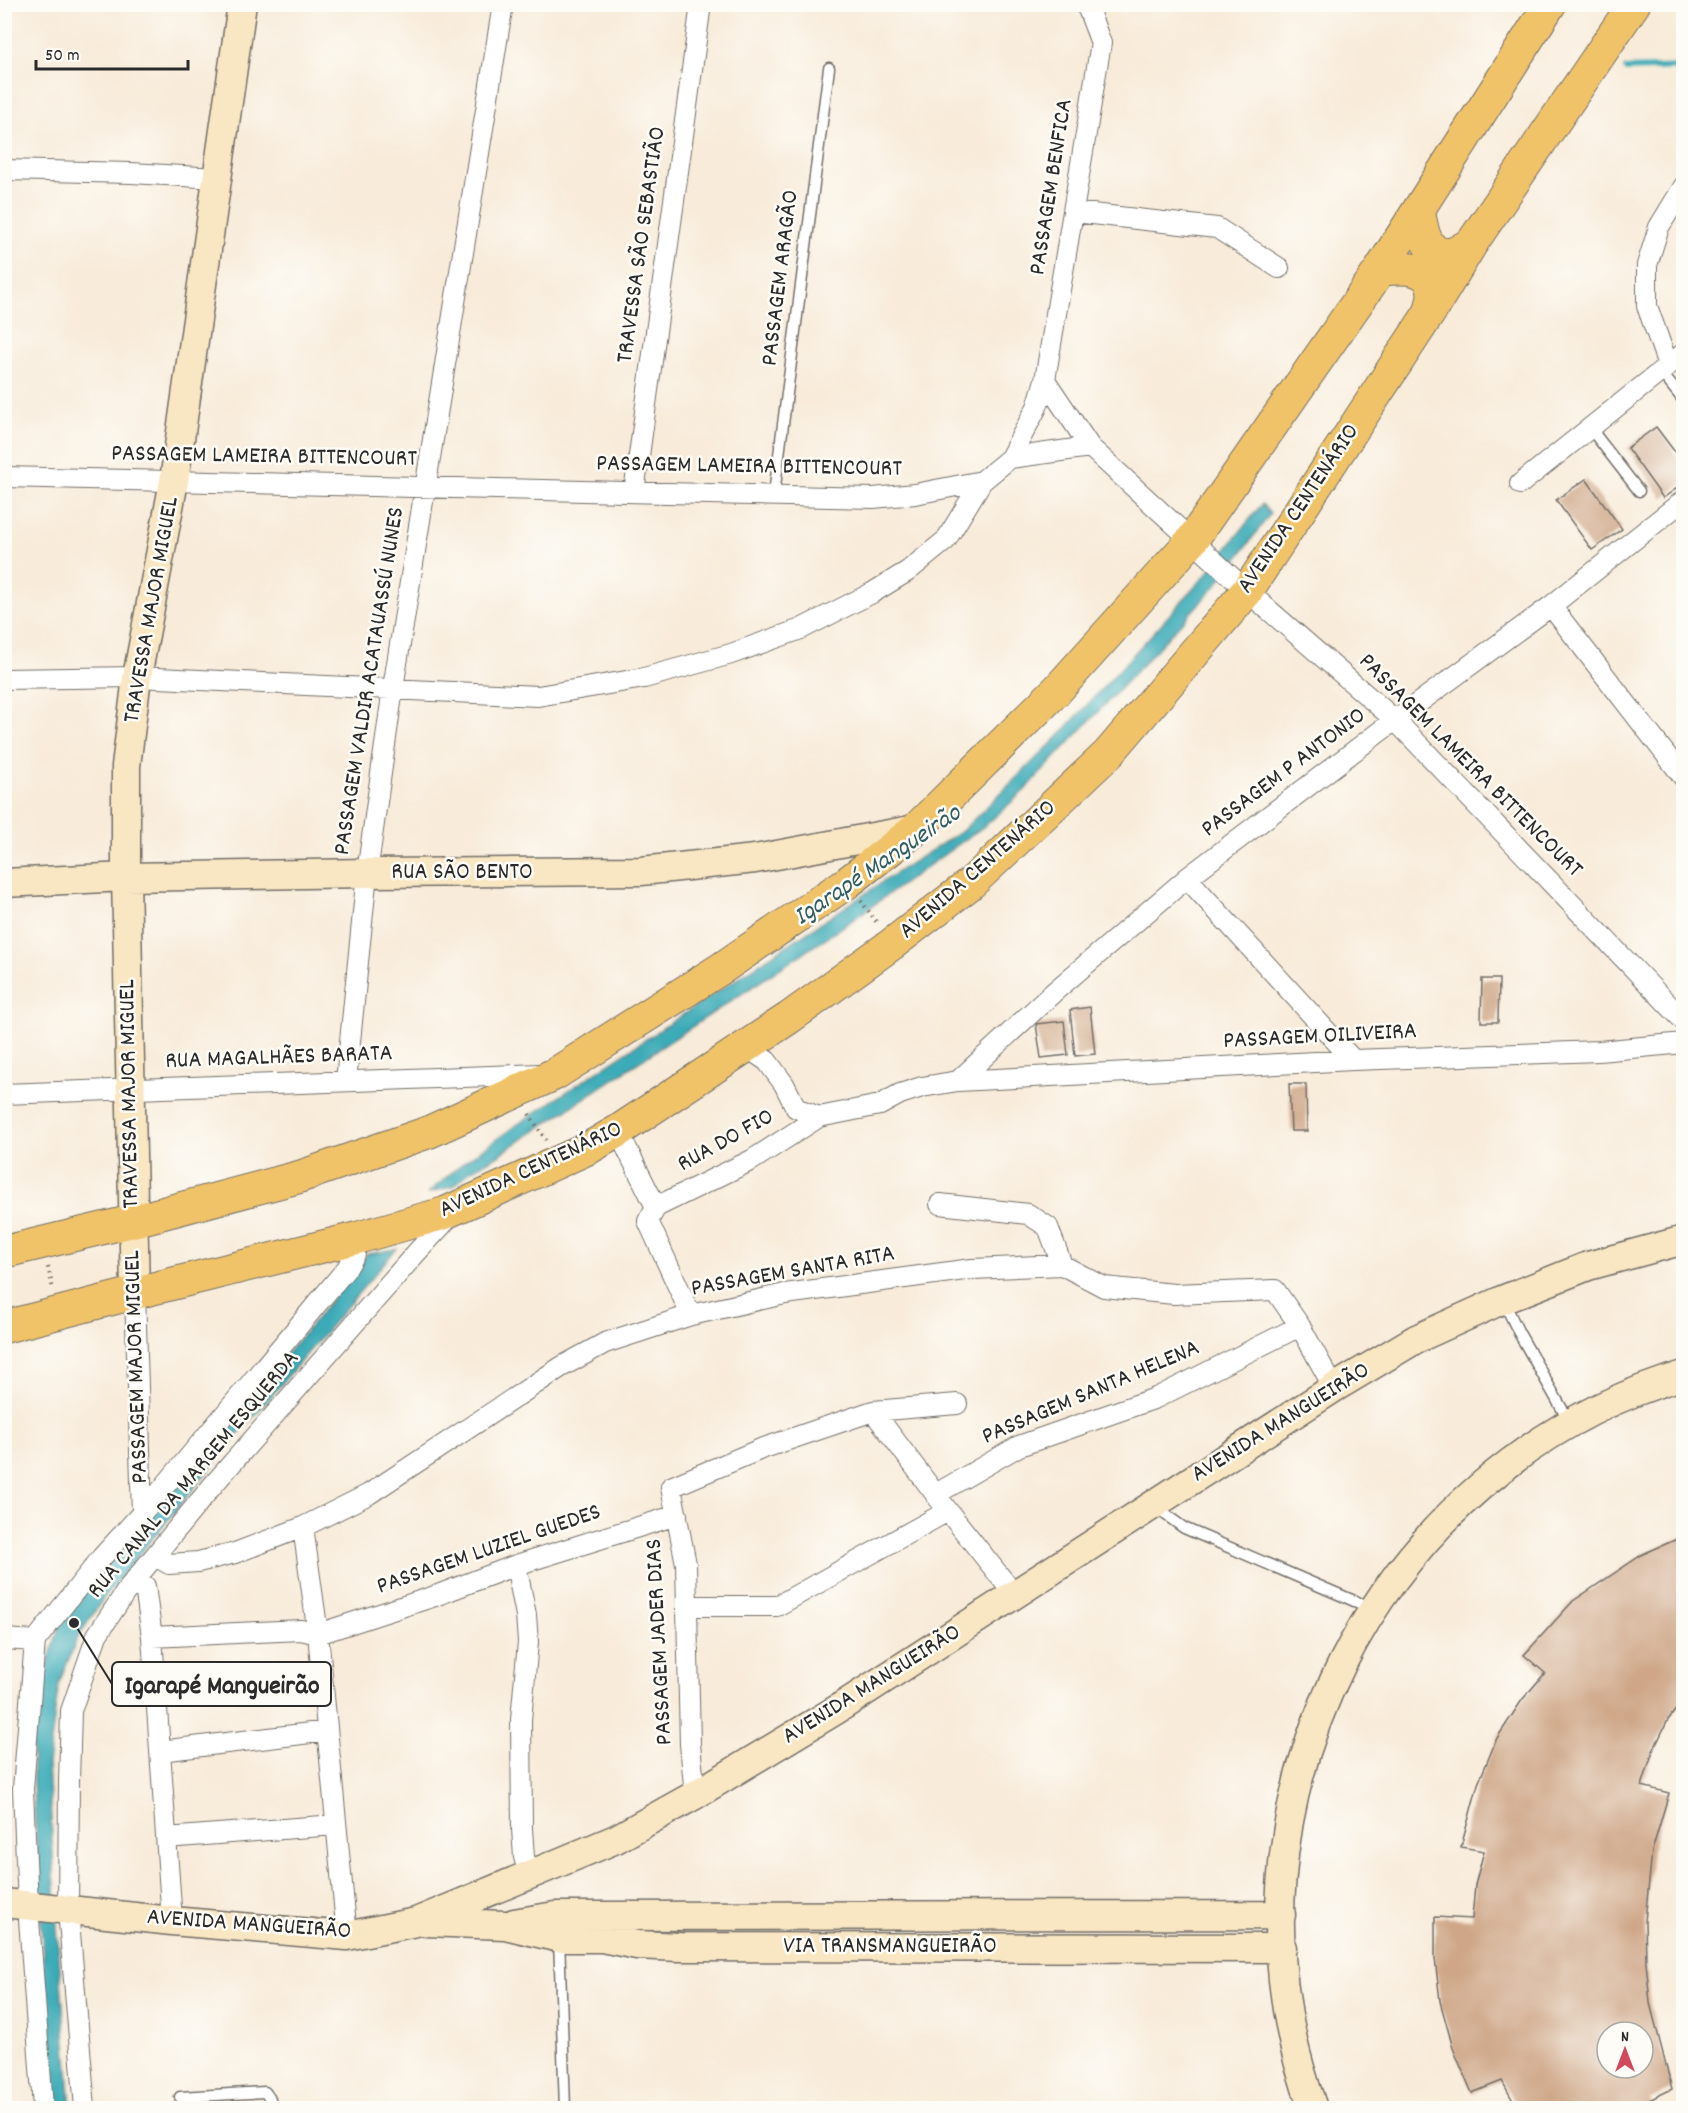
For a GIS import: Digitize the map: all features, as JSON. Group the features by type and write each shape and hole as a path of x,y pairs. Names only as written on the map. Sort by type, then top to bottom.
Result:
{"main road":[{"path":"4,1252 299,1177 429,1132 555,1074 722,968 848,882 916,829 1058,689 1197,545 1419,211 1550,4"},
{"path":"1568,100 1604,32 1606,16 1603,4"},
{"name":"AVENIDA CENTENÁRIO","path":"4,1327 357,1238 445,1213 589,1148 746,1047 892,944 970,884 1108,754 1243,587 1430,312 1472,243 1634,4"},
{"path":"1419,211 1422,234 1428,244 1440,253 1452,254 1472,243"},
{"path":"1380,270 1401,268 1416,270 1427,277 1434,290 1430,312"}],"street":[{"name":"TRAVESSA MAJOR MIGUEL","path":"133,1221 126,766 137,677 174,481 242,4"},
{"name":"PASSAGEM VALDIR ACATAUASSÚ NUNES","path":"346,1081 367,873 393,688 502,4"},
{"name":"TRAVESSA SÃO SEBASTIÃO","path":"634,492 701,4"},
{"name":"PASSAGEM BENFICA","path":"1010,458 1037,407 1045,380 1074,212 1101,43 1084,4"},
{"path":"4,170 217,178"},
{"path":"1520,484 1671,363 1647,306 1647,265 1659,227 1683,186"},
{"path":"1074,212 1217,228 1279,268"},
{"path":"1010,458 1090,447 1045,380"},
{"name":"PASSAGEM LAMEIRA BITTENCOURT","path":"1090,447 1243,587 1395,720 1683,1021"},
{"name":"PASSAGEM LAMEIRA BITTENCOURT","path":"4,477 873,498 915,494 981,481 1010,458"},
{"path":"4,679 137,677 538,696 644,678 741,650 801,628 872,593 908,571 946,540 981,481"},
{"name":"PASSAGEM P ANTONIO","path":"958,1081 1055,992 1187,878 1395,720 1551,606 1683,500"},
{"path":"1551,606 1683,778"},
{"name":"RUA SÃO BENTO","path":"4,883 126,877 641,872 755,859 916,829"},
{"path":"1187,878 1353,1060"},
{"name":"PASSAGEM OILIVEIRA","path":"819,1117 880,1105 900,1094 922,1087 958,1081 1353,1060 1599,1051 1683,1043"},
{"path":"746,1047 767,1061 784,1084 796,1108 819,1117"},
{"name":"RUA MAGALHÃES BARATA","path":"4,1094 555,1074"},
{"name":"RUA DO FIO","path":"656,1207 752,1160 819,1117"},
{"path":"618,1131 656,1207 648,1221 691,1315"},
{"path":"940,1204 1028,1214 1048,1227 1062,1266"},
{"name":"RUA CANAL DA MARGEM ESQUERDA","path":"85,2109 68,1910 71,1711 97,1635 129,1587 155,1556 313,1371 459,1207"},
{"name":"PASSAGEM MAJOR MIGUEL","path":"133,1221 142,1513"},
{"path":"43,2109 16,1904 35,1641 82,1581 142,1513 347,1268 355,1254 357,1238"},
{"name":"AVENIDA MANGUEIRÃO","path":"16,1904 172,1921 347,1936 416,1922 616,1839 695,1795 836,1710 1334,1388 1416,1339 1503,1300 1588,1266 1683,1240"},
{"name":"PASSAGEM SANTA RITA","path":"155,1556 169,1564 198,1562 235,1553 303,1527 369,1494 561,1367 605,1343 691,1315 785,1294 960,1270 1062,1266 1104,1287 1174,1294 1275,1290 1300,1326 1334,1388"},
{"name":"PASSAGEM SANTA HELENA","path":"936,1494 1018,1446 1156,1398 1300,1326"},
{"path":"1313,2109 1290,2027 1281,1948 1281,1916 1286,1841 1298,1779 1316,1720 1341,1663 1373,1609 1410,1558 1452,1512 1499,1471 1550,1435 1605,1405 1683,1375"},
{"path":"873,1410 957,1404"},
{"path":"873,1410 948,1511 1014,1594"},
{"name":"PASSAGEM JADER DIAS","path":"695,1795 690,1744 686,1564 671,1487 760,1449 873,1410"},
{"path":"687,1606 777,1606 948,1511"},
{"name":"PASSAGEM LUZIEL GUEDES","path":"318,1634 435,1596 516,1564 677,1515"},
{"path":"303,1527 318,1634 347,1936"},
{"path":"516,1564 526,1615 528,1642 521,1720 522,1828 524,1857 530,1875"},
{"path":"129,1587 145,1586 152,1637 172,1921"},
{"path":"152,1637 302,1630 318,1634"},
{"path":"4,1639 35,1641"},
{"path":"160,1751 327,1731"},
{"path":"166,1838 335,1825"},
{"name":"VIA TRANSMANGUEIRÃO","path":"500,1925 555,1916 1281,1916"},
{"name":"VIA TRANSMANGUEIRÃO","path":"416,1922 500,1925 559,1938 602,1938 637,1945 680,1947 1281,1948"}],"lane":[{"name":"PASSAGEM ARAGÃO","path":"774,494 829,68"},
{"path":"1671,363 1683,401"},
{"path":"1590,428 1639,491"},
{"path":"1503,1300 1519,1333 1571,1424"},
{"path":"1152,1505 1184,1528 1373,1609"},
{"path":"559,1938 565,2109"},
{"path":"180,2097 266,2092 270,2099 270,2109"}],"path":[{"path":"855,892 882,930"},
{"path":"525,1108 546,1141"},
{"path":"43,1243 58,1313"}],"water":[{"path":"1262,504 1270,514 1212,590 1025,790 987,824 847,924 497,1156 470,1171 454,1186 428,1193 464,1162 515,1126 962,831 1056,739 1205,576"},
{"path":"396,1249 105,1596 78,1637 59,1683 48,1764 58,1944 71,2108 55,2108 43,1958 32,1731 45,1671 60,1625 88,1585 312,1324 367,1254"}],"building":[{"path":"1656,427 1684,464 1684,483 1663,498 1627,448"},
{"path":"1586,479 1622,529 1592,550 1556,500"},
{"path":"1482,979 1499,979 1498,1022 1481,1022"},
{"path":"1090,1007 1095,1054 1075,1056 1070,1010"},
{"path":"1064,1021 1068,1055 1041,1058 1036,1024"},
{"path":"1289,1084 1306,1084 1307,1131 1291,1131"},
{"path":"1684,1536 1684,1699 1668,1720 1653,1751 1642,1786 1669,1793 1652,1851 1645,1921 1646,1962 1650,2003 1654,2020 1595,2020 1595,2080 1655,2080 1655,2023 1672,2089 1649,2100 1655,2108 1517,2108 1502,2081 1472,2093 1453,2048 1440,2001 1435,1958 1435,1917 1472,1919 1475,1885 1484,1851 1461,1847 1478,1784 1497,1738 1522,1700 1545,1673 1524,1655 1573,1601 1643,1554"}],"waterway":[{"path":"1626,69 1684,67"}],"place":[{"name":"Igarapé Mangueirão","path":"74,1623"}]}
